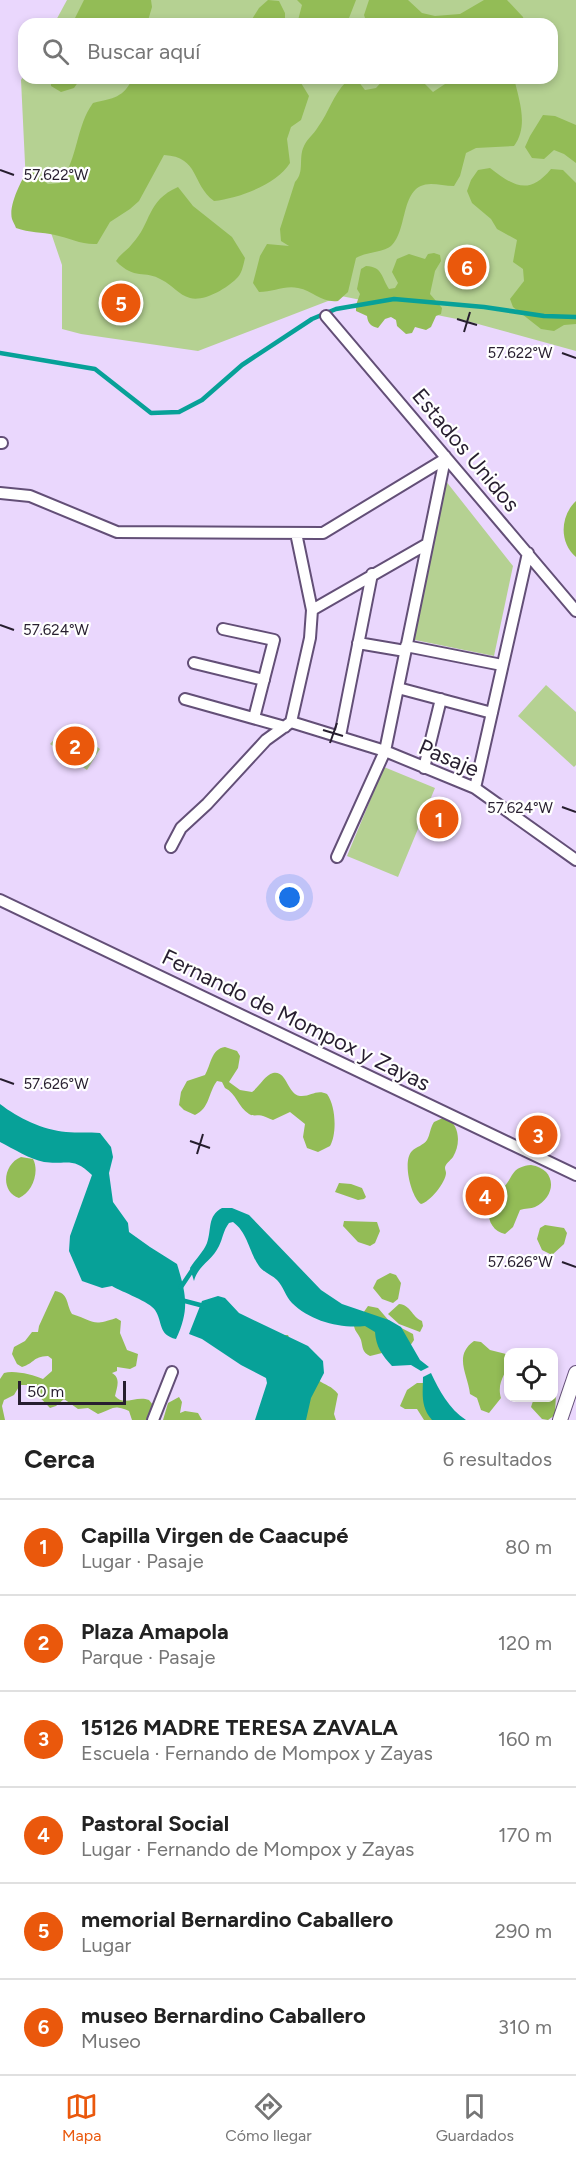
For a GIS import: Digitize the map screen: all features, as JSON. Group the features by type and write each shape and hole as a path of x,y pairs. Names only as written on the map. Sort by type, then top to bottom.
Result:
{"street":[{"name":"Estados Unidos","path":"326,316 576,611"},
{"path":"0,493 30,496 117,532 323,533 445,457"},
{"path":"337,857 385,751 445,457"},
{"path":"171,847 181,828 207,804 266,740 288,724 310,638 312,610 296,533"},
{"path":"312,610 427,544"},
{"path":"475,788 528,553"},
{"path":"340,735 372,574"},
{"path":"224,629 274,640 254,718"},
{"path":"358,643 406,648 502,665"},
{"path":"194,663 264,680"},
{"path":"398,688 492,713"},
{"name":"Pasaje","path":"185,699 254,718 340,735 475,788 576,860"},
{"path":"424,768 441,699"},
{"name":"Fernando de Mompox y Zayas","path":"0,900 576,1175"},
{"path":"153,1420 172,1372"},
{"path":"560,1420 576,1373"}],"shaded area":[{"path":"67,0 576,0 576,351 467,321 341,296 198,351 81,334 62,329 62,265 47,221 27,205 21,84 558,84 558,18 57,18"},
{"path":"84,0 151,0 152,7 149,18 75,18"},
{"path":"268,0 279,1 285,18 253,18"},
{"path":"297,0 356,0 349,18 299,18 302,5"},
{"path":"369,0 408,0 422,13 435,16 460,14 484,0 507,0 523,18 365,18"},
{"path":"51,84 77,84 74,88 61,92"},
{"path":"302,84 309,96 301,120 291,127 287,139 290,163 276,178 256,189 214,201 202,187 190,166 176,157 164,155 139,201 110,222 97,244 16,228 12,219 12,206 30,166 38,177 48,184 60,183 70,164 87,112 93,103 117,96 129,85"},
{"path":"344,84 360,84 365,90 376,88 380,84 425,84 433,92 445,84 515,84 522,113 519,138 514,146 476,148 466,153 460,176 454,186 431,184 421,186 414,191 409,199 397,239 388,248 356,258 348,292 338,301 322,299 293,287 259,292 253,283 260,256 267,244 289,246 281,241 280,229 295,182 300,174 305,143 316,130"},
{"path":"543,115 555,116 576,125 576,163 554,150 544,159 532,158 525,147"},
{"path":"490,168 506,180 521,185 535,183 551,169 563,170 576,183 576,324 564,325 554,331 541,329 513,307 510,299 524,281 523,269 513,262 517,240 497,229 491,219 472,203 467,191 478,170"},
{"path":"178,187 193,206 232,237 245,258 241,272 236,279 226,287 201,298 186,297 162,280 129,271 116,261 138,236 160,199"},
{"path":"409,254 425,259 428,254 440,255 441,261 435,271 430,294 442,308 441,314 436,316 431,327 426,330 415,327 412,333 406,334 391,317 385,319 378,328 370,324 367,316 356,311 360,294 357,289 361,269 366,266 376,268 389,289 395,288 398,283 392,272 397,259"},
{"path":"445,480 513,566 494,656 410,639"},
{"path":"576,501 576,557 570,551 564,537 564,522"},
{"path":"546,685 576,712 576,765 574,767 518,716"},
{"path":"68,725 100,749 87,770 50,744"},
{"path":"384,767 435,788 398,877 347,856"},
{"path":"225,1047 237,1051 240,1056 238,1068 229,1082 240,1090 252,1092 267,1076 278,1073 292,1091 300,1096 320,1092 327,1094 334,1120 334,1134 330,1146 318,1152 307,1148 303,1137 305,1124 290,1112 273,1120 261,1115 249,1114 222,1082 217,1081 200,1112 195,1115 184,1110 179,1105 181,1092 187,1081 205,1075 214,1054 220,1048"},
{"path":"0,1104 15,1114 49,1129 100,1133 111,1147 113,1157 109,1173 113,1202 128,1223 129,1232 177,1264 183,1284 185,1310 176,1339 166,1334 155,1310 148,1304 112,1286 102,1288 82,1281 69,1251 70,1236 92,1175 75,1163 38,1161 0,1142"},
{"path":"445,1117 454,1124 458,1135 456,1152 445,1167 445,1177 440,1186 429,1200 421,1204 414,1194 409,1179 409,1156 427,1140 434,1122"},
{"path":"21,1157 33,1159 36,1170 34,1182 28,1192 19,1198 9,1190 6,1178 10,1166"},
{"path":"531,1165 546,1172 551,1183 550,1190 542,1202 535,1207 520,1210 513,1227 505,1234 499,1232 489,1219 490,1201 516,1170"},
{"path":"339,1183 362,1188 366,1197 358,1200 335,1192"},
{"path":"222,1208 232,1208 249,1215 321,1290 342,1304 389,1320 401,1327 420,1360 429,1367 421,1371 411,1365 392,1366 380,1350 375,1332 365,1326 336,1325 326,1322 299,1309 290,1301 277,1280 259,1266 245,1237 233,1222 227,1226 216,1251 199,1271 194,1281 190,1268 207,1243 214,1215"},
{"path":"344,1221 377,1222 380,1231 375,1243 370,1246 358,1242 343,1226"},
{"path":"545,1225 564,1228 567,1233 564,1244 552,1255 542,1250 537,1239 540,1228"},
{"path":"390,1273 396,1275 401,1283 398,1299 393,1303 382,1299 373,1288 377,1280"},
{"path":"55,1291 63,1294 72,1314 97,1323 116,1318 121,1321 120,1333 127,1350 138,1354 136,1366 130,1369 117,1367 117,1371 112,1373 117,1380 115,1396 122,1401 149,1400 158,1420 132,1420 129,1411 119,1408 98,1414 88,1408 78,1409 64,1399 50,1408 28,1385 20,1385 14,1395 4,1400 2,1406 5,1420 0,1420 0,1379 4,1373 19,1373 43,1379 52,1371 52,1359 48,1356 22,1367 17,1364 12,1354 14,1347 25,1341 32,1332 38,1332"},
{"path":"218,1296 225,1298 239,1313 308,1346 323,1361 324,1373 311,1398 306,1420 255,1420 267,1383 266,1378 241,1365 202,1339 189,1334 202,1301"},
{"path":"399,1304 406,1306 422,1321 423,1326 420,1332 399,1324 388,1314"},
{"path":"368,1306 378,1308 390,1322 413,1334 414,1340 404,1355 382,1353 370,1356 364,1351 354,1326"},
{"path":"280,1335 288,1335 296,1354 307,1370 338,1394 334,1414 336,1420 287,1420"},
{"path":"474,1341 481,1342 490,1350 504,1354 504,1375 500,1385 501,1398 489,1413 481,1410 477,1398 470,1394 463,1366 464,1353"},
{"path":"431,1373 450,1405 466,1420 432,1420 428,1415 424,1404 423,1377"},
{"path":"417,1383 423,1383 438,1420 424,1420 417,1409 405,1409 400,1406 407,1390"},
{"path":"179,1397 182,1402 180,1413 185,1411 198,1413 202,1420 163,1420 168,1403"},
{"path":"533,1402 556,1402 555,1415 548,1420 542,1419 531,1407"}],"waterway":[{"path":"0,353 95,369 151,413 179,412 202,400 242,365 312,319 336,309 394,299 484,307 544,316 576,317"},
{"path":"181,1287 193,1269"},
{"path":"181,1300 204,1306"}],"place":[{"name":"museo Bernardino Caballero","path":"467,267"},
{"name":"memorial Bernardino Caballero","path":"121,303"},
{"name":"Plaza Amapola","path":"75,746"},
{"name":"Capilla Virgen de Caacupé","path":"439,819"},
{"name":"15126 MADRE TERESA ZAVALA","path":"538,1135"},
{"name":"Pastoral Social","path":"485,1196"}]}
